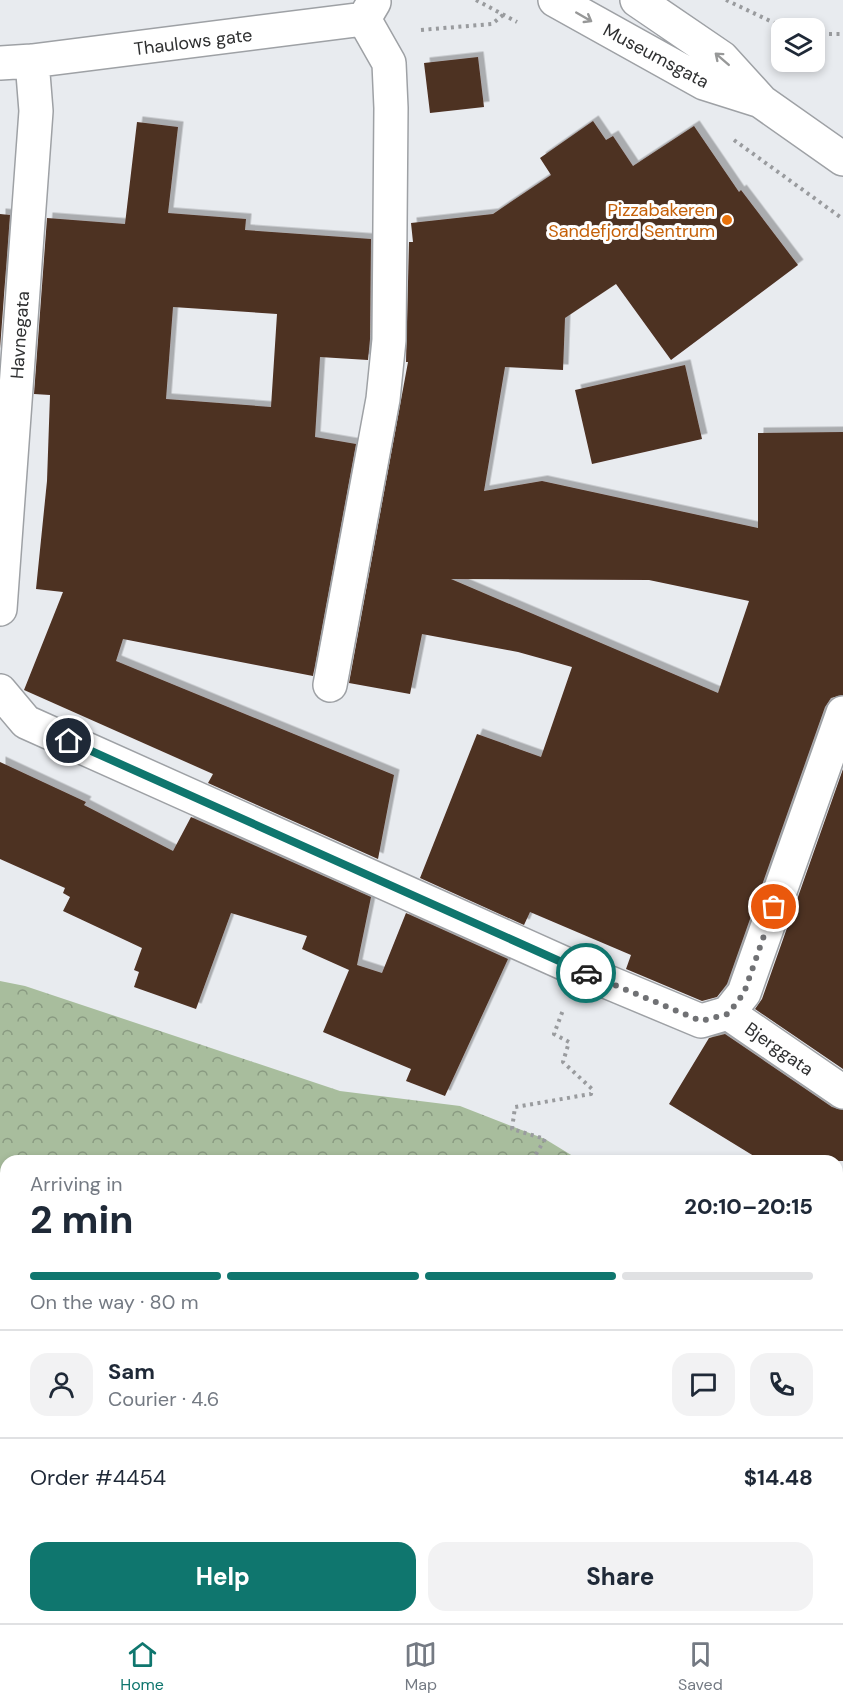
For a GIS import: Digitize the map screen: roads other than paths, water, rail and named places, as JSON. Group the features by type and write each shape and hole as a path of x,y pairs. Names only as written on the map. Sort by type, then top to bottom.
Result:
{"street":[{"name":"Museumsgata","path":"555,0 704,83 762,102"},
{"name":"Museumsgata","path":"637,0 722,58 762,102 843,159"},
{"name":"Thaulows gate","path":"0,63 32,61 369,10"},
{"path":"330,686 383,399 389,340 391,108 388,63 369,10"},
{"name":"Havnegata","path":"0,609 36,111 32,61"},
{"name":"Bjerggata","path":"0,691 27,722 579,970 701,1021 728,1014 843,1092"},
{"path":"728,1014 744,993 843,713"}],"place":[{"name":"Pizzabakeren Sandefjord Sentrum","path":"727,220"}]}
